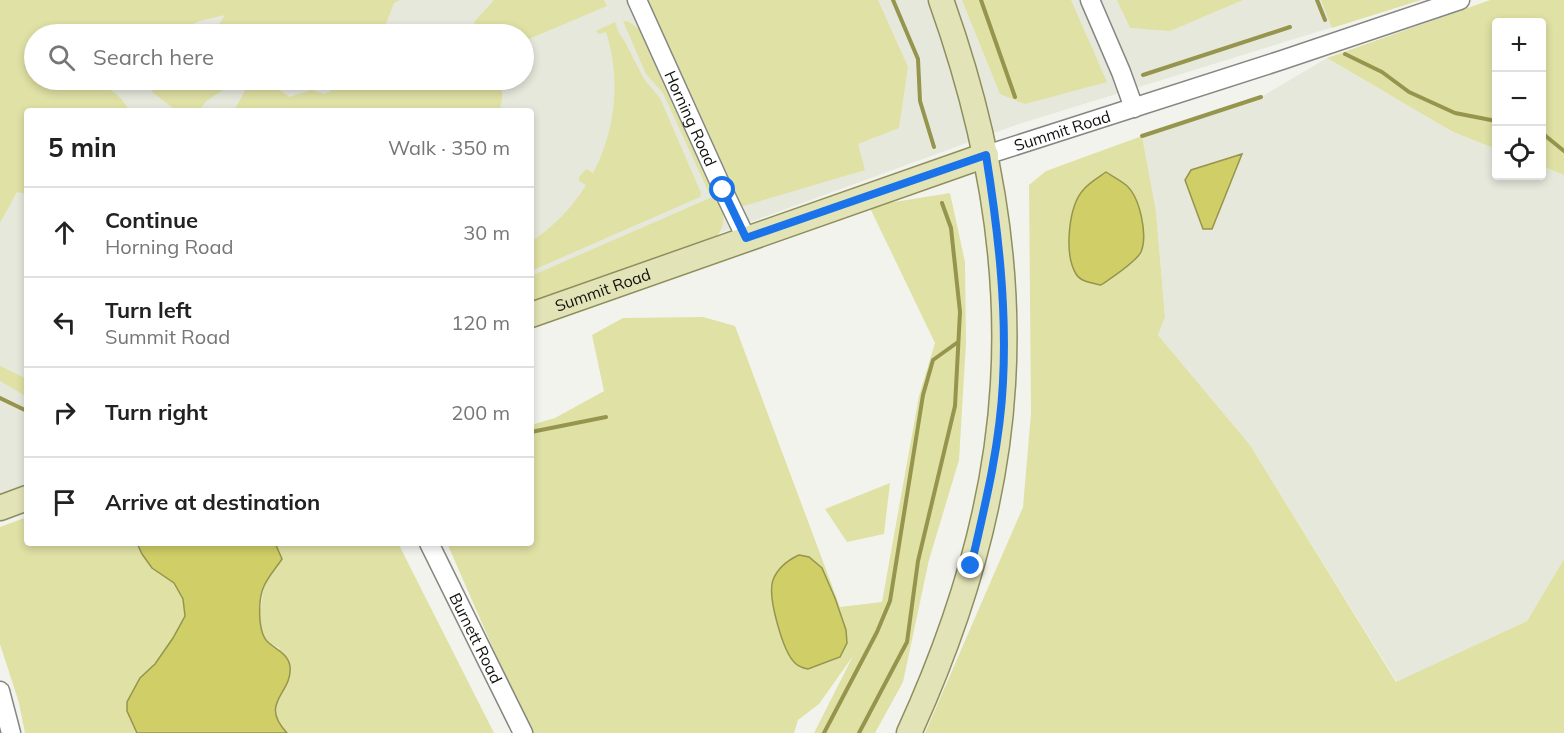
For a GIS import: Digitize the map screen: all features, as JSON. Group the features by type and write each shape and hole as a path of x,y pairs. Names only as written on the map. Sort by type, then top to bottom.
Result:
{"main road":[{"path":"909,733 948,642 971,566 993,464 1002,393 1004,336 999,244 986,155 972,96 941,0"},
{"name":"Summit Road","path":"534,314 986,155"},
{"path":"0,508 24,499"}],"street":[{"name":"Horning Road","path":"637,0 746,238"},
{"path":"1090,0 1134,108"},
{"name":"Summit Road","path":"986,155 1460,0"},
{"name":"Burnett Road","path":"430,546 523,733"},
{"path":"0,691 11,733"}],"shaded area":[{"path":"0,0 1421,0 1019,124 534,301 534,108 24,108 24,486 0,495"},
{"path":"1327,58 1453,132 1492,147 1492,180 1546,180 1546,168 1564,175 1564,559 1527,621 1397,682 1250,445 1158,335 1165,317 1156,211 1142,136 1261,97"},
{"path":"1242,154 1212,229 1203,229 1185,180 1191,170"},
{"path":"1106,172 1124,183 1131,191 1139,207 1144,236 1141,252 1134,261 1101,285 1078,277 1072,265 1069,243 1071,218 1079,197 1089,184"},
{"path":"138,546 276,546 282,559 264,586 260,616 265,639 285,655 290,666 290,676 276,706 279,722 287,733 137,733 127,711 127,702 140,678 155,664 185,616 183,599 174,583 152,568"},
{"path":"799,555 809,557 822,568 846,630 847,643 840,657 808,669 795,663 790,657 777,623 772,598 773,580 778,571"}],"green space":[{"path":"0,0 400,0 394,3 386,24 219,24 225,15 193,24 24,24 24,90 110,90 122,99 127,108 24,108 24,193 17,192 0,223"},
{"path":"494,0 604,0 607,6 534,37 534,24 474,24"},
{"path":"648,0 878,0 908,67 899,128 858,144 865,170 740,207"},
{"path":"962,0 1071,0 1107,82 1025,104 1000,94"},
{"path":"1117,0 1243,0 1170,31 1130,28"},
{"path":"1321,0 1421,0 1332,28"},
{"path":"1490,0 1564,0 1564,175 1546,168 1546,18 1492,18 1492,147 1453,132 1327,58"},
{"path":"623,21 638,28 641,27 715,190 709,193 663,93 646,74"},
{"path":"615,22 644,79 660,98 701,193 700,197 534,270 534,240 555,223 575,201 586,185 579,181 579,177 586,169 593,173 607,139 614,104 614,68 606,32 599,34 596,31"},
{"path":"152,90 223,90 206,101 201,108 173,108 152,92"},
{"path":"245,90 280,90 290,97 311,90 325,94 332,90 502,90 500,108 236,108"},
{"path":"1142,136 1156,211 1165,317 1158,335 1250,445 1396,682 1527,621 1564,559 1564,733 925,733 1023,507 1031,413 1029,185 1046,171"},
{"path":"950,193 965,262 966,343 959,460 929,560 903,682 875,733 814,733 853,656 819,704 798,720 794,733 530,733 448,546 534,546 534,424 555,418 604,391 592,335 623,318 703,317 735,326 840,607 882,602 919,396 935,343 869,206"},
{"path":"717,195 723,211 723,220 717,236 534,302 534,275"},
{"path":"0,366 24,378 24,395 0,381"},
{"path":"890,483 884,534 847,542 825,509"},
{"path":"24,518 24,546 138,546 142,555 159,573 174,583 183,599 185,616 155,664 140,678 127,711 137,733 25,733 19,703 0,644 0,527"},
{"path":"276,546 400,546 494,733 287,733 277,718 276,711 279,697 290,674 279,648 267,642 261,631 260,611 264,586 282,559"}],"waterway":[{"path":"893,0 918,59 920,101 934,147"},
{"path":"981,0 1015,97"},
{"path":"1317,0 1325,20"},
{"path":"1143,75 1290,27"},
{"path":"1345,54 1382,72 1409,92 1455,113 1492,120"},
{"path":"1142,136 1261,97"},
{"path":"1546,136 1564,151"},
{"path":"859,733 907,642 918,561 955,406 960,312 951,228 942,203"},
{"path":"824,733 877,632 890,601 923,395 933,360 958,342"},
{"path":"0,398 24,410"},
{"path":"534,431 606,417"}],"route":[{"path":"723,190 746,238 986,155 999,244 1004,336 1003,381 992,476 971,566"}]}
